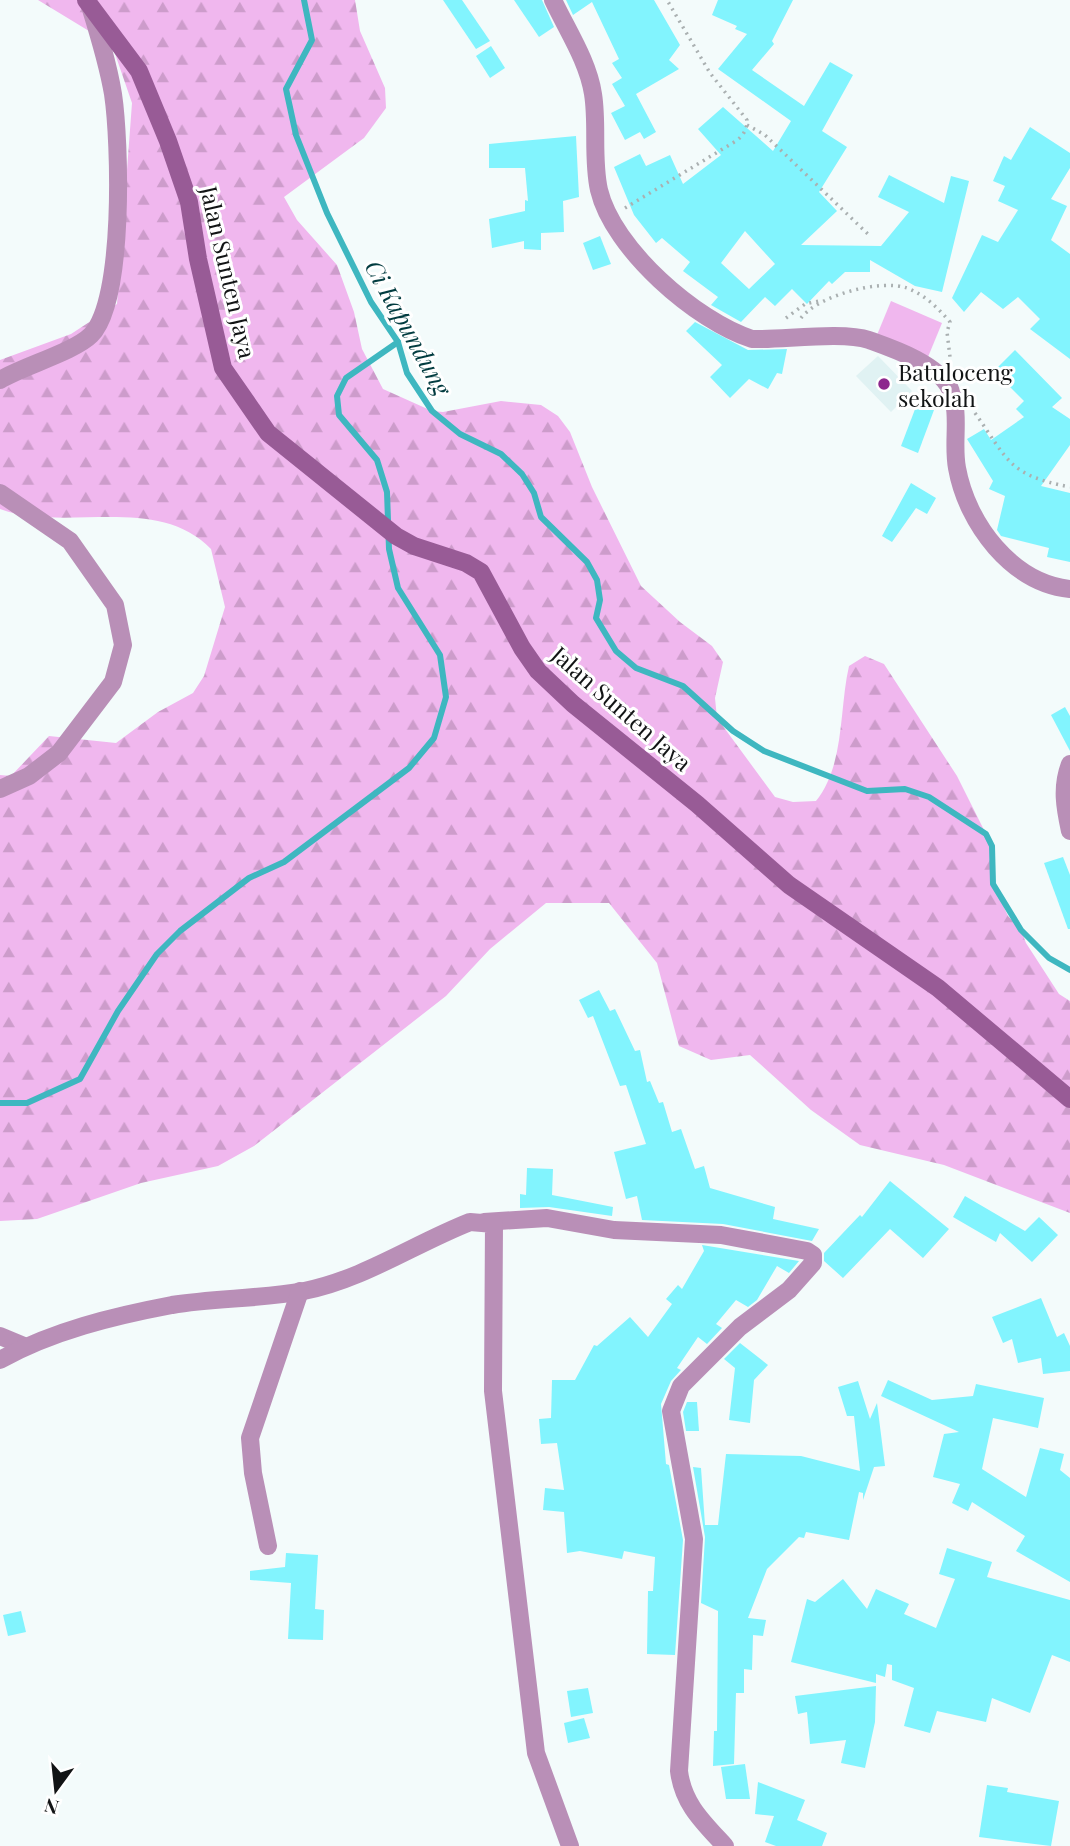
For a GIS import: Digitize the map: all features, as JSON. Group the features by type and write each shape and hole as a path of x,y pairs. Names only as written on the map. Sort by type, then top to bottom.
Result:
{"main road":[{"name":"Jalan Sunten Jaya","path":"88,2 139,71 168,141 189,202 198,259 223,368 268,433 390,531 414,546 466,563 481,572 522,648 538,671 573,704 697,804 789,885 938,988 1070,1099"}],"street":[{"path":"553,0 580,55 593,92 599,189 608,218 649,271 716,323 752,339 866,339 928,367 949,387 956,411 957,470 974,515 998,550 1022,572 1056,587 1070,589"},
{"path":"0,380 91,335 105,307 118,214 118,149 107,64 88,2"},
{"path":"0,493 70,541 115,605 124,645 113,682 59,753 29,776 0,789"},
{"path":"1070,765 1065,777 1064,805 1070,831"},
{"path":"0,1360 24,1346 90,1324 171,1306 300,1291 339,1282 470,1222 538,1218 614,1230 713,1235 807,1251 813,1255 813,1263 789,1290 740,1327 681,1386 671,1411 694,1539 679,1771 688,1806 725,1846"},
{"path":"484,1222 494,1224 496,1233 493,1391 536,1753 570,1846"},
{"path":"268,1546 253,1473 250,1438 300,1291"},
{"path":"0,1336 24,1346"}],"path":[{"path":"608,218 736,141 747,125 747,120 710,73 667,0"},
{"path":"747,125 765,135 871,237"},
{"path":"794,337 802,316 821,301 878,286 906,288 932,303 950,322 949,387 972,408 1016,470 1039,481 1070,487"}],"shaded area":[{"name":"Batuloceng sekolah","path":"878,356 912,391 891,412 856,376"}],"green space":[{"path":"38,0 355,0 360,31 385,88 386,108 364,138 284,197 297,220 337,265 354,312 362,349 383,389 432,411 443,412 501,401 541,405 558,416 570,432 592,487 641,586 680,622 712,646 723,662 715,698 717,718 775,797 793,802 816,801 825,787 837,754 849,666 865,656 884,664 957,776 992,846 993,884 1008,916 1021,930 1026,943 1059,994 1070,1001 1070,1213 944,1165 860,1145 811,1110 750,1055 711,1060 679,1046 657,963 609,903 546,903 490,949 446,996 254,1146 218,1166 141,1183 37,1219 0,1221 0,775 11,776 49,736 116,743 158,712 193,693 204,676 225,607 211,549 189,532 164,522 138,518 53,517 0,509 0,360 71,334 117,304 132,103 112,45"},
{"path":"891,301 942,323 928,357 877,335"}],"building":[{"path":"443,0 462,0 490,41 476,49"},
{"path":"514,0 542,0 554,27 539,37"},
{"path":"566,0 654,0 680,45 669,60 679,69 636,94 656,132 644,139 640,132 625,140 611,113 625,106 612,84 622,78 612,63 619,59 592,2 573,15"},
{"path":"718,0 793,0 772,41 774,44 752,70 804,106 830,62 853,75 822,131 847,147 819,192 837,211 801,245 881,246 909,212 878,197 889,175 944,203 951,176 969,181 942,292 915,286 870,260 870,272 845,272 832,284 829,281 807,304 792,289 775,306 765,297 741,322 711,305 718,297 683,271 690,262 662,238 656,243 634,215 614,167 640,154 646,166 670,155 683,184 721,155 698,129 723,107 773,151 791,121 718,69 747,34 735,29 737,26 712,15","holes":["745,231 775,264 749,289 721,263"]},
{"path":"491,46 505,68 490,78 476,56"},
{"path":"1030,127 1070,153 1070,168 1051,199 1067,206 1051,240 1070,254 1070,359 1030,329 1040,319 1018,297 1003,309 981,292 964,312 952,298 982,235 998,242 1018,210 998,201 1005,186 993,181 1004,156 1011,160"},
{"path":"576,136 579,197 563,201 564,232 541,233 541,250 524,249 524,241 492,248 489,219 525,211 525,200 528,201 525,168 489,168 489,144"},
{"path":"600,236 611,264 593,270 583,243"},
{"path":"695,322 748,350 787,349 782,374 777,373 768,389 749,379 730,398 710,377 722,365 686,331"},
{"path":"1015,350 1062,398 1052,407 1070,419 1070,445 1041,486 1070,493 1070,562 1047,557 1049,548 1001,536 997,530 1005,496 989,489 993,481 967,439 984,429 991,440 1024,417 1016,409 1024,401 994,371"},
{"path":"917,404 934,410 918,453 901,446"},
{"path":"911,483 936,498 927,514 916,508 892,542 882,536"},
{"path":"1065,707 1070,716 1070,751 1051,715"},
{"path":"1063,857 1070,875 1070,929 1044,863"},
{"path":"599,990 610,1011 615,1009 635,1051 640,1050 647,1082 650,1081 659,1103 663,1102 672,1132 681,1129 695,1169 704,1166 710,1188 775,1207 773,1219 819,1229 812,1241 723,1224 642,1220 637,1196 626,1199 614,1152 646,1144 626,1085 620,1086 593,1016 588,1018 579,1000"},
{"path":"527,1168 553,1169 552,1195 613,1207 612,1216 549,1207 520,1208 520,1194 526,1195"},
{"path":"890,1181 949,1229 923,1258 890,1229 843,1278 824,1261 824,1253 860,1215 862,1217"},
{"path":"965,1196 1025,1231 1039,1217 1058,1235 1032,1262 1000,1233 996,1242 953,1217"},
{"path":"702,1245 799,1261 789,1273 777,1266 757,1300 748,1307 736,1300 716,1324 722,1328 707,1344 698,1337 677,1368 681,1370 671,1381 661,1404 666,1464 669,1465 683,1540 675,1655 647,1654 648,1591 653,1591 655,1557 624,1551 622,1559 580,1551 567,1553 564,1512 543,1510 545,1488 564,1490 557,1443 541,1444 539,1419 551,1418 552,1380 575,1380 594,1345 597,1346 630,1317 648,1337 672,1304 666,1299 678,1285 682,1289 704,1251"},
{"path":"1041,1298 1057,1337 1064,1333 1070,1346 1070,1371 1043,1374 1041,1358 1018,1363 1012,1339 1003,1343 992,1317"},
{"path":"740,1343 768,1365 754,1380 750,1423 729,1420 735,1368 724,1359"},
{"path":"888,1380 932,1400 973,1396 976,1384 1044,1398 1038,1428 993,1418 982,1469 1026,1497 1040,1448 1064,1454 1060,1470 1070,1478 1070,1582 1016,1551 1025,1536 972,1502 968,1511 952,1503 960,1484 933,1477 944,1434 959,1432 881,1396"},
{"path":"858,1381 870,1419 877,1403 885,1466 874,1467 863,1500 863,1493 859,1492 849,1540 806,1532 804,1538 799,1537 767,1569 748,1618 766,1620 763,1636 753,1635 752,1670 744,1669 744,1693 736,1693 734,1764 713,1766 714,1731 717,1731 718,1611 701,1603 705,1537 693,1467 701,1468 705,1525 718,1525 726,1454 801,1456 860,1471 854,1416 847,1416 838,1387"},
{"path":"687,1402 697,1402 699,1431 686,1431 683,1412"},
{"path":"947,1548 992,1562 987,1577 1070,1600 1070,1662 1052,1655 1030,1713 992,1698 986,1722 937,1711 930,1733 904,1726 914,1688 892,1680 892,1665 887,1664 885,1677 876,1674 876,1683 791,1662 807,1599 815,1602 843,1579 867,1609 876,1589 909,1604 904,1614 936,1628 955,1579 939,1574"},
{"path":"286,1553 318,1555 315,1609 324,1610 323,1640 288,1639 291,1583 250,1580 250,1571 285,1567"},
{"path":"21,1611 26,1632 8,1636 3,1615"},
{"path":"876,1686 875,1722 865,1768 841,1763 846,1740 810,1744 807,1712 798,1714 795,1696"},
{"path":"588,1688 593,1713 571,1717 567,1691"},
{"path":"584,1718 590,1738 568,1743 564,1723"},
{"path":"745,1764 750,1799 726,1799 721,1767"},
{"path":"758,1782 805,1800 797,1820 827,1833 822,1846 776,1846 765,1842 774,1816 755,1814"},
{"path":"987,1785 1008,1788 1007,1792 1059,1801 1051,1846 979,1837"}],"waterway":[{"name":"Ci Kapundung","path":"304,0 312,40 286,89 296,135 327,213 371,302 398,342 407,373 432,411 460,434 501,454 522,474 534,493 541,517 587,562 597,580 600,600 596,618 616,651 636,668 683,686 733,731 764,751 867,791 905,789 929,797 986,834 992,846 993,884 1021,930 1049,958 1070,970"},
{"path":"0,1103 27,1103 80,1079 118,1011 157,954 180,931 249,878 284,862 409,768 434,738 446,697 440,655 398,588 389,549 387,492 377,460 339,415 337,396 346,378 398,342"}],"place":[{"name":"Batuloceng sekolah","path":"884,384"}]}
